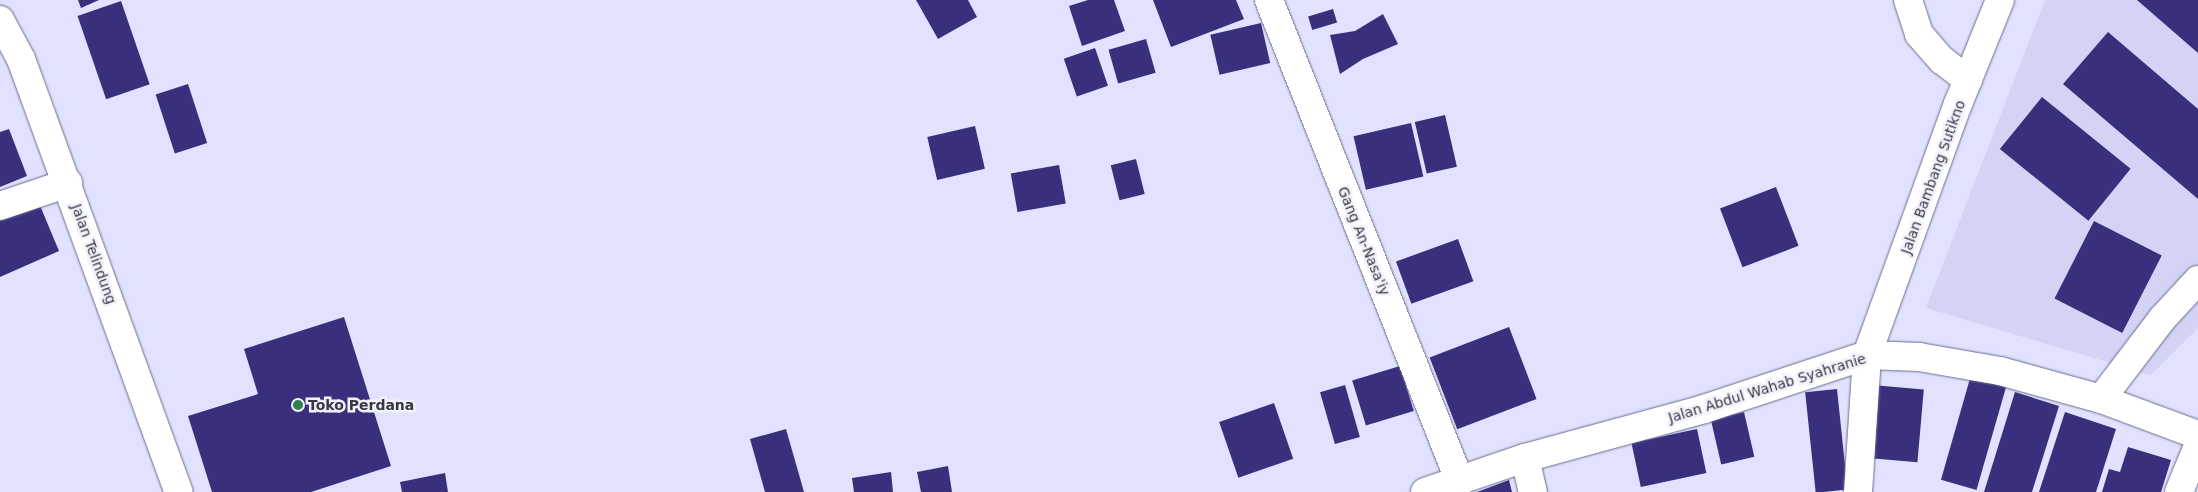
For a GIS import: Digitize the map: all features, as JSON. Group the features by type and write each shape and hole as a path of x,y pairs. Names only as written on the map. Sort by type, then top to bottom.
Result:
{"street":[{"name":"Gang An-Nasa'iy","path":"1269,0 1460,482"},
{"path":"1908,0 1919,34 1942,60 1968,80"},
{"name":"Jalan Bambang Sutikno","path":"1858,492 1867,355 1968,80 2000,0"},
{"name":"Jalan Telindung","path":"0,20 21,59 68,183 179,492"},
{"path":"0,206 68,183"},
{"path":"2101,399 2162,319 2198,280"},
{"name":"Jalan Abdul Wahab Syahranie","path":"1425,492 1460,482 1525,458 1704,409 1867,355 1918,357 2000,371 2101,399 2198,435"},
{"path":"2179,492 2198,446"},
{"path":"1525,458 1532,492"}],"shaded area":[{"path":"2045,0 2198,0 2198,328 2151,375 1926,308"}],"building":[{"path":"78,0 99,0 81,8"},
{"path":"916,0 968,0 977,17 938,39"},
{"path":"1088,0 1114,0 1125,31 1082,46 1069,6"},
{"path":"1153,0 1236,0 1244,19 1171,47"},
{"path":"2137,0 2198,0 2198,53"},
{"path":"121,1 150,84 106,99 78,16"},
{"path":"1333,9 1337,22 1312,30 1308,17"},
{"path":"1383,14 1398,44 1363,59 1340,74 1330,35 1355,31"},
{"path":"1261,23 1270,63 1220,75 1210,35"},
{"path":"2108,32 2198,109 2198,199 2063,84"},
{"path":"1146,39 1156,73 1118,83 1109,50"},
{"path":"1095,48 1108,86 1077,97 1064,59"},
{"path":"188,84 207,143 175,153 156,95"},
{"path":"2042,97 2131,169 2088,221 2000,149"},
{"path":"1445,115 1457,167 1427,174 1415,122"},
{"path":"1411,123 1423,177 1366,190 1354,136"},
{"path":"975,126 985,169 937,180 927,137"},
{"path":"9,129 27,176 0,187 0,132"},
{"path":"1136,159 1145,194 1119,200 1111,165"},
{"path":"1059,165 1066,203 1018,212 1011,174"},
{"path":"1776,187 1799,246 1743,267 1720,209"},
{"path":"36,196 59,251 0,277 0,212"},
{"path":"2094,221 2162,256 2122,333 2055,299"},
{"path":"1458,239 1473,281 1411,304 1396,262"},
{"name":"Toko Perdana","path":"344,317 391,466 311,492 212,492 188,416 258,394 244,349"},
{"path":"1509,327 1537,399 1457,429 1430,357"},
{"path":"1400,366 1414,411 1366,426 1352,381"},
{"path":"1971,375 2007,385 1977,490 1941,480"},
{"path":"1345,385 1360,437 1335,444 1320,392"},
{"path":"1872,385 1924,390 1917,462 1866,458"},
{"path":"1837,389 1848,489 1816,492 1805,392"},
{"path":"2015,392 2059,406 2032,492 1984,492"},
{"path":"1274,403 1293,459 1238,478 1219,422"},
{"path":"1744,412 1754,457 1721,464 1711,420"},
{"path":"2065,412 2116,429 2096,492 2039,492"},
{"path":"786,429 804,492 765,492 750,439"},
{"path":"1697,429 1706,473 1641,487 1631,443"},
{"path":"2128,447 2171,460 2161,492 2102,492 2109,469 2120,472"},
{"path":"948,466 952,492 921,492 917,472"},
{"path":"891,472 893,492 854,492 852,478"},
{"path":"445,473 448,492 402,492 400,482"},
{"path":"1509,480 1512,492 1477,492"}],"place":[{"name":"Toko Perdana","path":"298,405"}]}
